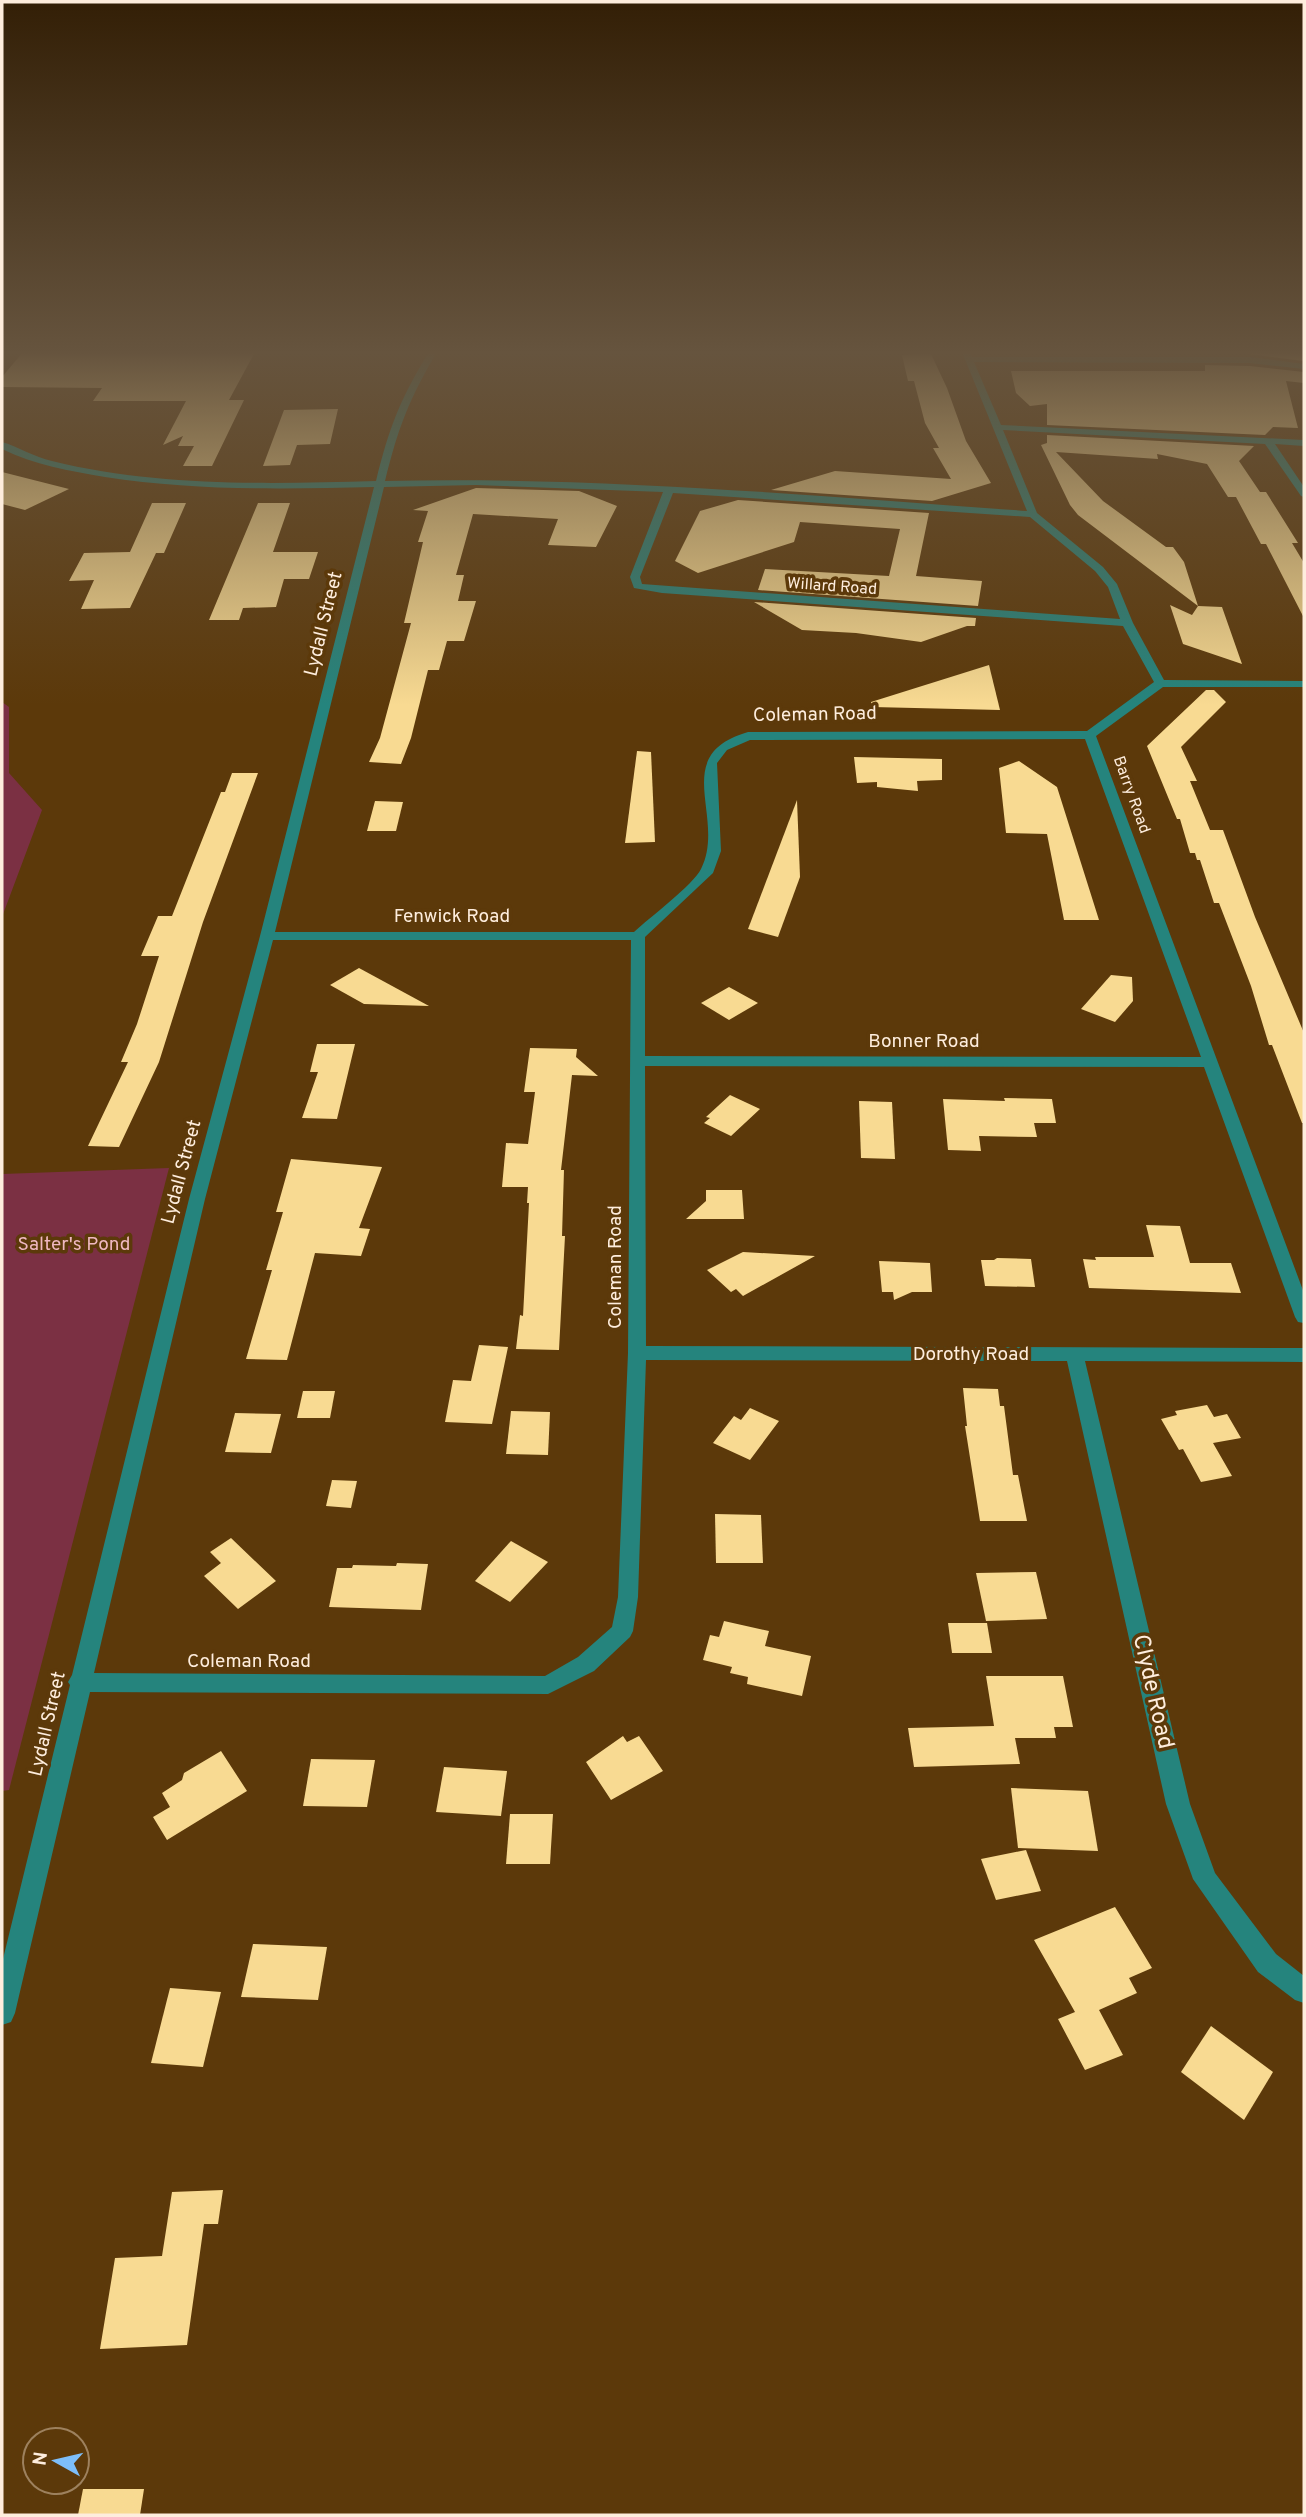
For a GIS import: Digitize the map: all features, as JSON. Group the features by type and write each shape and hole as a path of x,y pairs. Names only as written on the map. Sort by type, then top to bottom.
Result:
{"street":[{"path":"76,469 164,482 529,483 1033,514"},
{"name":"Lydall Street","path":"2,2013 79,1682 197,1199 267,936 384,469"},
{"path":"1014,469 1033,514 1099,569 1113,586 1128,623 1160,683"},
{"path":"1287,469 1304,494"},
{"name":"Willard Road","path":"669,490 635,577 638,586 662,590 1128,623"},
{"path":"1090,735 1160,683 1304,684"},
{"name":"Coleman Road","path":"79,1682 548,1685 586,1664 622,1631 628,1597 637,1353 638,936 706,873 714,851 711,763 723,747 748,736 1090,735"},
{"name":"Barry Road","path":"1090,735 1304,1317"},
{"name":"Fenwick Road","path":"267,936 638,936"},
{"name":"Bonner Road","path":"637,1061 1211,1062"},
{"name":"Dorothy Road","path":"637,1353 1075,1356 1304,1354"},
{"name":"Clyde Road","path":"1075,1356 1178,1804 1205,1879 1267,1963 1304,1991"}],"green space":[{"path":"2,702 9,707 9,773 42,810 2,917"},
{"name":"Salter's Pond","path":"169,1168 9,1790 2,1791 2,1174"}],"building":[{"path":"945,469 983,469 991,483 932,501 771,490 835,471 951,479"},
{"path":"1053,469 1073,469 1103,501 1166,547 1173,547 1184,562 1198,606 1078,515 1070,505"},
{"path":"1210,469 1245,469 1260,492 1266,492 1298,543 1292,543 1304,563 1304,618 1266,544 1261,544 1236,497 1228,497"},
{"path":"2,472 69,489 25,510 2,504"},
{"path":"476,488 579,491 617,506 596,547 548,545 558,519 473,514 456,575 464,575 458,601 476,601 464,641 447,641 439,670 428,670 411,738 401,764 369,762 380,738 411,623 404,623 423,542 418,542 428,511 413,510"},
{"path":"738,500 929,513 916,576 982,581 978,606 758,590 765,569 889,576 900,529 800,522 794,542 698,573 675,561 700,511"},
{"path":"152,503 186,503 164,553 156,553 130,608 81,609 94,580 69,581 84,553 130,552"},
{"path":"258,503 290,503 273,552 318,552 309,579 284,579 276,607 243,608 239,620 209,620"},
{"path":"754,602 976,618 975,626 967,626 921,642 856,633 802,630"},
{"path":"1170,605 1192,615 1198,606 1222,607 1242,664 1183,644"},
{"path":"989,665 1000,710 872,707 871,702"},
{"path":"1206,690 1214,690 1226,702 1181,747 1197,781 1190,781 1210,830 1223,830 1255,917 1304,1033 1304,1123 1272,1045 1269,1045 1251,986 1219,903 1214,903 1200,860 1197,860 1195,853 1190,853 1180,819 1177,819 1147,746"},
{"path":"637,751 651,752 655,842 625,843"},
{"path":"854,757 942,759 942,780 917,781 918,791 877,787 877,782 857,783"},
{"path":"1019,761 1057,787 1099,920 1064,920 1047,834 1006,833 999,768"},
{"path":"232,773 258,773 203,922 159,1062 119,1147 88,1146 128,1062 121,1062 137,1024 159,956 141,956 158,916 172,916 221,792 225,792"},
{"path":"797,800 800,877 778,937 748,929"},
{"path":"375,801 403,802 396,831 367,831"},
{"path":"359,968 429,1006 364,1004 330,985"},
{"path":"1111,975 1132,977 1133,1001 1115,1022 1081,1009"},
{"path":"729,987 758,1003 729,1020 701,1003"},
{"path":"317,1044 355,1044 337,1119 302,1118 318,1072 310,1072"},
{"path":"530,1048 577,1049 576,1057 598,1076 572,1075 561,1170 564,1170 562,1236 565,1236 559,1350 516,1349 520,1315 523,1316 528,1187 502,1187 506,1143 528,1144 535,1092 524,1092"},
{"path":"730,1095 760,1109 731,1136 704,1123 710,1118 706,1117"},
{"path":"1004,1098 1052,1099 1056,1123 1034,1123 1037,1137 979,1136 981,1151 948,1150 943,1099 1005,1101"},
{"path":"859,1101 892,1102 895,1159 861,1158"},
{"path":"291,1159 382,1167 359,1228 370,1229 361,1256 315,1253 287,1360 246,1359 272,1270 266,1270 283,1212 276,1212"},
{"path":"706,1190 742,1190 744,1219 686,1219 706,1201"},
{"path":"1146,1225 1180,1226 1190,1263 1231,1263 1241,1293 1089,1288 1083,1259 1154,1257"},
{"path":"743,1252 815,1256 743,1296 736,1289 731,1292 707,1270"},
{"path":"1031,1259 1035,1287 985,1286 981,1260"},
{"path":"879,1261 930,1263 932,1292 912,1292 894,1300 893,1292 882,1292"},
{"path":"479,1345 508,1347 492,1424 445,1422 453,1380 471,1381"},
{"path":"963,1388 998,1389 1000,1406 1004,1406 1013,1475 1018,1475 1027,1521 980,1521 965,1426"},
{"path":"303,1391 335,1391 330,1418 297,1418"},
{"path":"1207,1405 1214,1417 1227,1414 1241,1438 1213,1443 1232,1476 1201,1482 1183,1449 1179,1450 1161,1419 1177,1415 1175,1411"},
{"path":"750,1408 779,1421 750,1460 713,1443 734,1416 741,1420"},
{"path":"511,1411 550,1412 548,1455 506,1454"},
{"path":"235,1413 281,1414 271,1453 225,1452"},
{"path":"332,1480 357,1481 351,1508 326,1506"},
{"path":"715,1514 761,1515 763,1563 716,1563"},
{"path":"231,1538 276,1581 238,1609 204,1576 221,1563 210,1552"},
{"path":"511,1541 548,1562 510,1602 475,1581"},
{"path":"397,1563 428,1564 421,1610 329,1607 337,1568 352,1568 353,1565 396,1566"},
{"path":"1036,1572 1047,1619 986,1621 976,1573"},
{"path":"724,1621 769,1631 765,1646 811,1656 802,1696 747,1684 748,1677 730,1673 732,1667 703,1660 710,1635 719,1637"},
{"path":"948,1623 987,1623 992,1653 952,1653"},
{"path":"986,1676 1063,1676 1073,1727 1054,1727 1056,1738 1015,1738 1020,1764 914,1767 908,1728 994,1726"},
{"path":"623,1736 627,1742 639,1736 663,1771 611,1800 586,1762"},
{"path":"221,1751 247,1791 167,1840 153,1817 170,1807 162,1793 182,1780 184,1773"},
{"path":"311,1759 375,1760 367,1807 303,1806"},
{"path":"444,1767 507,1771 501,1816 436,1812"},
{"path":"1011,1788 1088,1791 1098,1851 1018,1848"},
{"path":"510,1814 553,1814 550,1864 506,1864"},
{"path":"1026,1850 1041,1891 996,1900 981,1859"},
{"path":"1115,1907 1152,1968 1129,1978 1137,1993 1099,2010 1123,2055 1085,2070 1058,2019 1075,2012 1034,1940"},
{"path":"253,1944 327,1947 318,2000 241,1997"},
{"path":"170,1988 221,1992 203,2067 151,2063"},
{"path":"1211,2026 1273,2072 1244,2120 1181,2072"},
{"path":"223,2190 218,2224 204,2224 187,2345 100,2349 115,2258 162,2256 172,2192"},
{"path":"91,2489 144,2489 140,2515 78,2515 82,2496 91,2496"}]}
